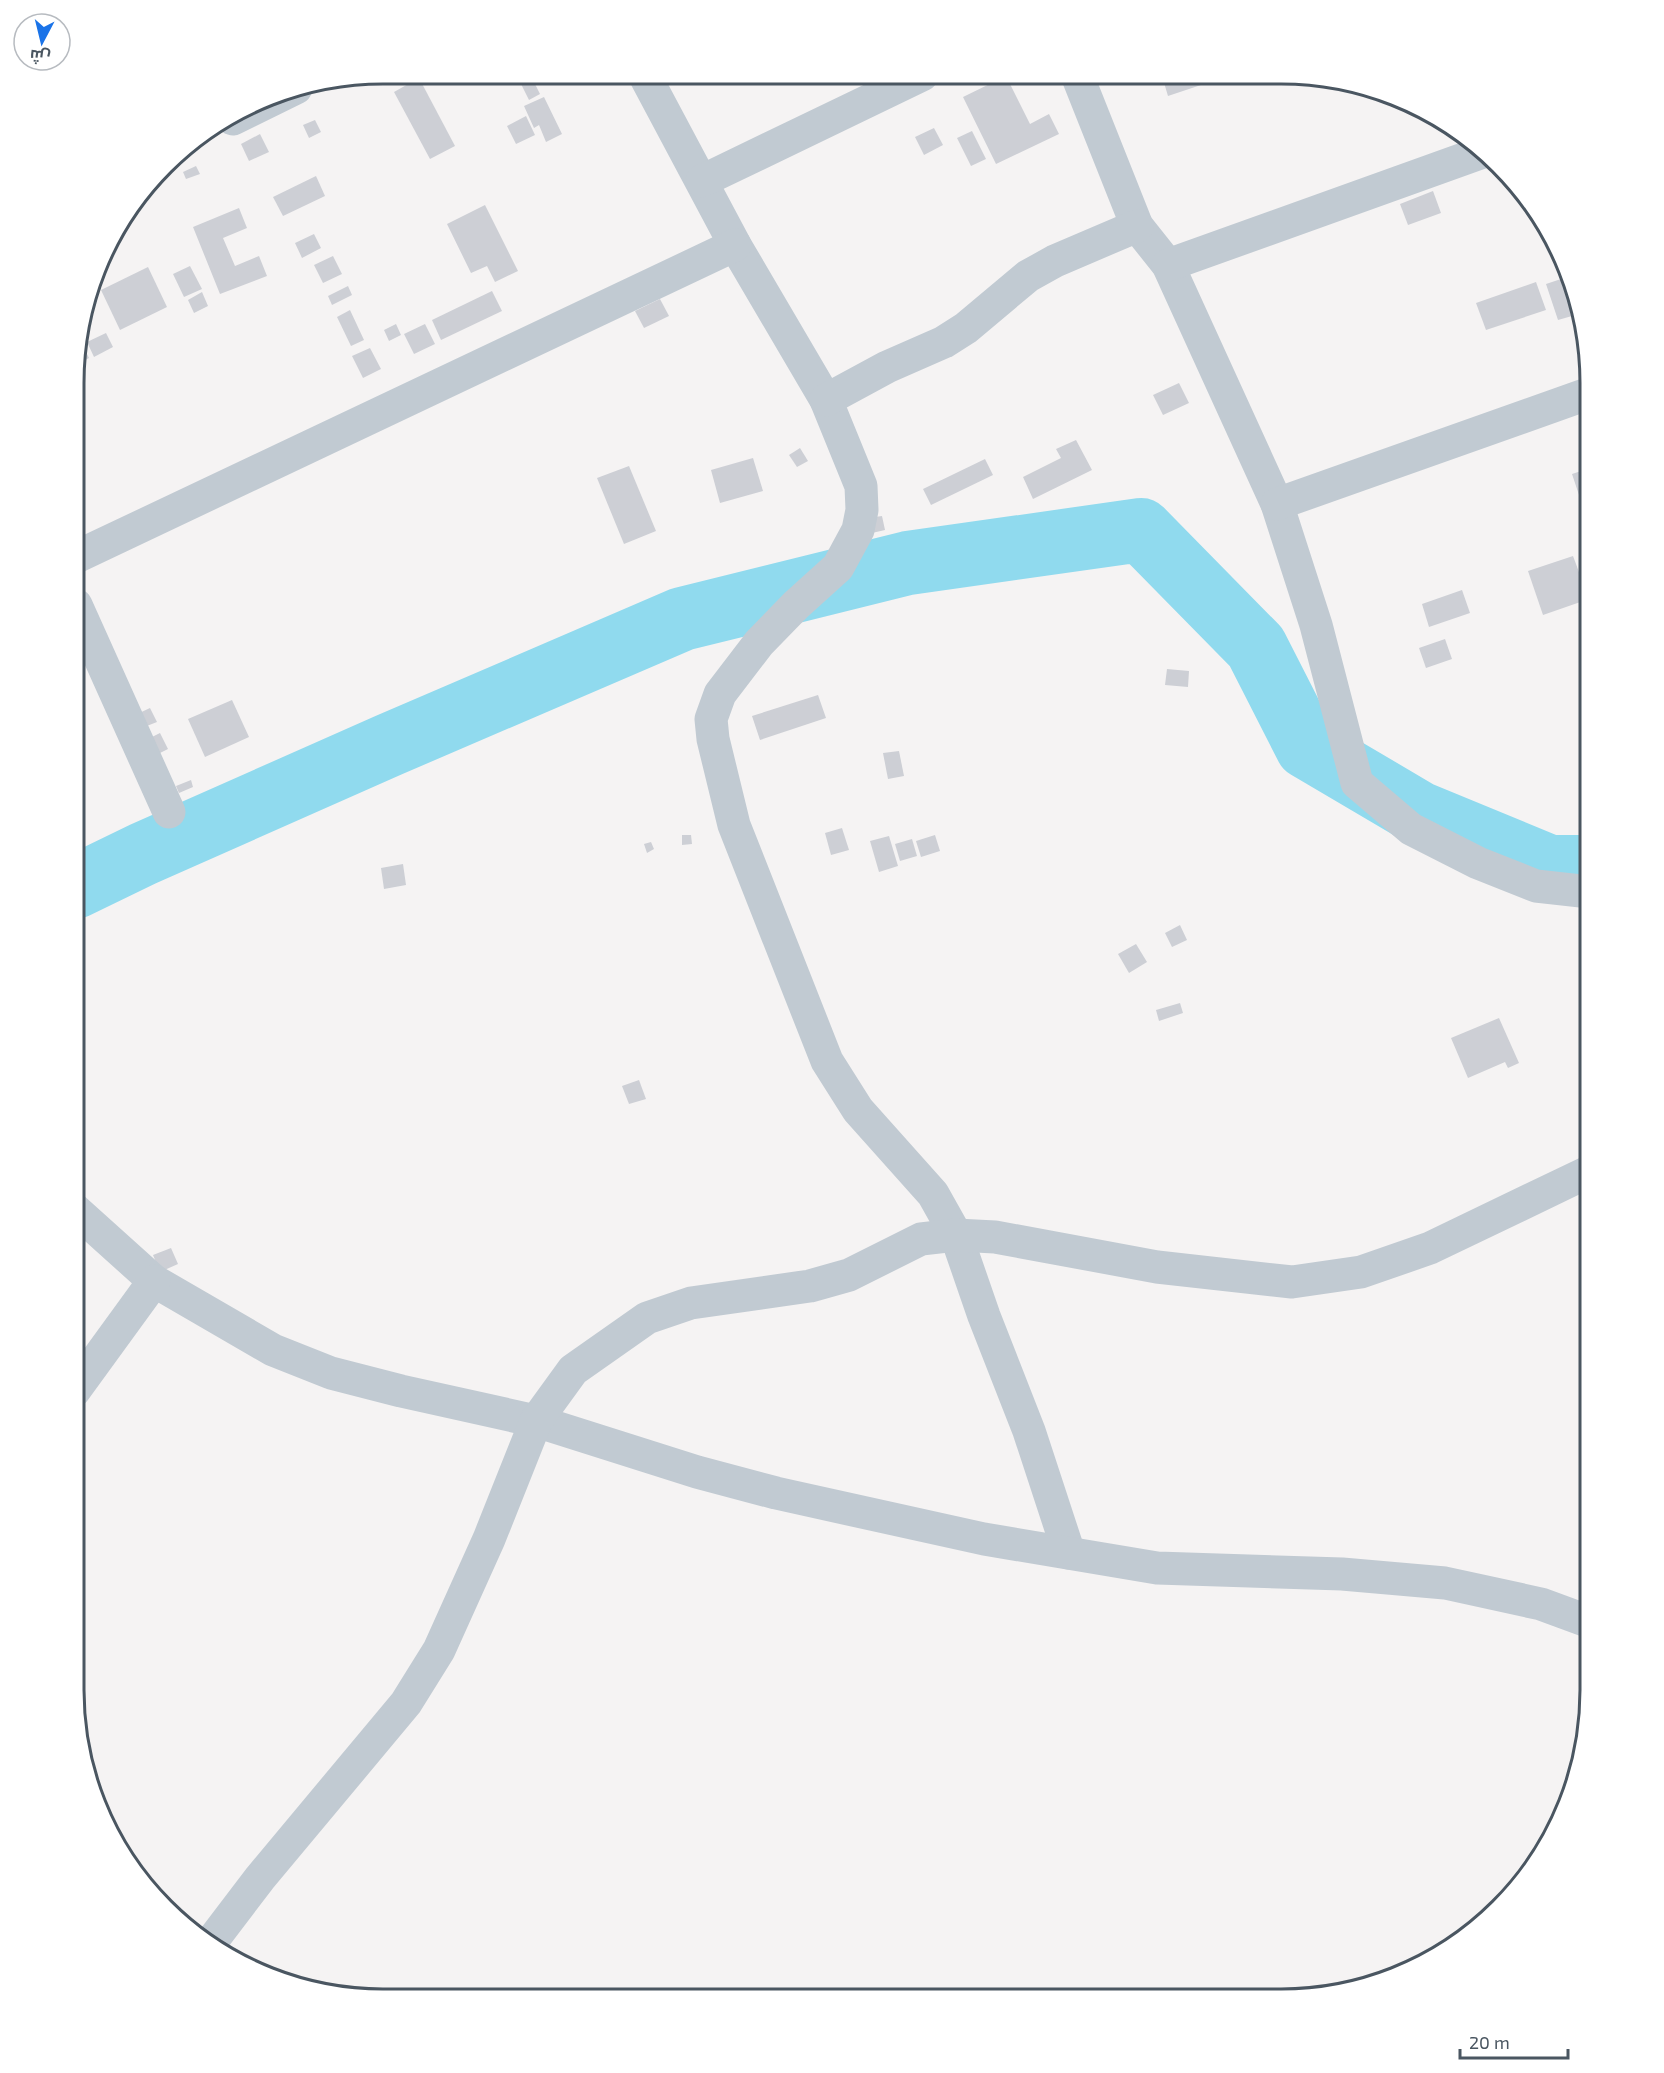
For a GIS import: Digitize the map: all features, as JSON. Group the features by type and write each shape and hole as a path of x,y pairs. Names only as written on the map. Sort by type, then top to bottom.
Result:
{"street":[{"path":"649,84 735,245 826,400 861,486 862,510 858,530 838,567 759,643 720,694 711,719 713,739 734,825 827,1061 858,1110 933,1194 956,1235 984,1316 1029,1431 1069,1554"},
{"path":"702,181 903,84"},
{"path":"1081,84 1137,226 1168,265 1277,504 1316,625 1357,783 1411,829 1478,863 1536,886 1580,891"},
{"path":"1168,265 1474,155"},
{"path":"826,400 887,367 944,342 966,328 1028,276 1055,261 1137,226"},
{"path":"84,553 735,245"},
{"path":"1277,504 1580,397"},
{"path":"84,623 169,812"},
{"path":"215,1937 260,1878 406,1702 439,1650 489,1539 536,1421 573,1370 647,1318 691,1303 810,1286 849,1275 921,1239 956,1235 995,1237 1157,1267 1292,1282 1360,1272 1430,1248 1580,1176"},
{"path":"84,1218 154,1281 273,1350 331,1373 536,1421 698,1472 776,1493 973,1537 1156,1568 1342,1574 1446,1583 1541,1604 1580,1618"},
{"path":"84,1377 154,1281"}],"building":[{"path":"408,84 422,84 455,146 430,159 394,92"},
{"path":"521,84 535,84 540,94 529,100"},
{"path":"990,84 1010,84 1030,124 1049,114 1059,134 996,164 963,97"},
{"path":"1164,84 1204,84 1168,96"},
{"path":"544,97 562,134 546,142 539,125 534,128 524,106"},
{"path":"526,116 535,135 516,144 507,126"},
{"path":"315,120 321,132 309,138 303,125"},
{"path":"934,128 943,145 924,155 915,137"},
{"path":"972,131 986,159 971,166 957,138"},
{"path":"260,134 269,152 249,161 241,144"},
{"path":"196,166 200,174 186,179 183,172"},
{"path":"316,176 325,196 283,216 273,197"},
{"path":"1433,191 1441,213 1408,225 1400,204"},
{"path":"485,205 518,271 495,282 487,266 471,273 447,224"},
{"path":"239,208 247,228 223,238 235,266 259,256 267,276 220,294 193,227"},
{"path":"314,234 321,248 302,258 295,243"},
{"path":"333,256 342,274 323,283 314,265"},
{"path":"190,266 202,289 184,297 173,274"},
{"path":"148,267 167,307 120,330 101,290"},
{"path":"1561,279 1572,316 1558,320 1546,284"},
{"path":"1536,282 1546,310 1486,330 1476,303"},
{"path":"348,286 352,295 332,305 328,296"},
{"path":"492,291 502,311 441,340 432,320"},
{"path":"202,292 208,306 194,313 188,300"},
{"path":"660,299 669,316 644,328 635,311"},
{"path":"350,310 364,340 351,346 337,317"},
{"path":"396,324 401,335 389,341 384,330"},
{"path":"425,324 435,344 414,354 404,334"},
{"path":"106,333 113,347 94,357 87,342"},
{"path":"370,348 381,369 363,378 352,356"},
{"path":"1179,383 1189,403 1163,415 1153,395"},
{"path":"1076,440 1092,470 1033,499 1023,477 1061,458 1056,449"},
{"path":"800,448 808,461 797,467 789,455"},
{"path":"753,458 763,491 720,503 711,470"},
{"path":"985,459 993,475 931,505 923,489"},
{"path":"629,466 656,531 624,544 597,478"},
{"path":"1580,471 1580,498 1572,474"},
{"path":"882,516 885,530 872,533 868,518"},
{"path":"1573,556 1580,575 1580,602 1543,615 1528,571"},
{"path":"1462,590 1470,613 1429,627 1422,604"},
{"path":"1445,639 1452,659 1426,668 1419,648"},
{"path":"1167,669 1189,671 1188,687 1165,685"},
{"path":"818,695 826,718 760,740 752,716"},
{"path":"232,700 249,737 205,757 188,719"},
{"path":"150,708 157,722 139,729 133,716"},
{"path":"160,733 168,749 158,754 150,738"},
{"path":"899,751 904,776 888,779 883,753"},
{"path":"191,780 193,787 179,793 176,786"},
{"path":"842,828 849,850 831,855 825,833"},
{"path":"682,835 691,835 692,844 682,845"},
{"path":"935,835 940,851 921,857 916,841"},
{"path":"889,836 898,866 879,872 870,841"},
{"path":"912,839 917,856 900,861 895,844"},
{"path":"651,842 654,849 647,853 644,844"},
{"path":"403,864 406,885 384,889 381,868"},
{"path":"1180,925 1187,940 1172,947 1165,933"},
{"path":"1136,944 1147,962 1129,973 1118,954"},
{"path":"1180,1003 1183,1013 1159,1021 1156,1010"},
{"path":"1499,1018 1519,1063 1508,1068 1505,1062 1468,1078 1451,1038"},
{"path":"639,1080 646,1099 629,1104 622,1086"},
{"path":"171,1248 178,1264 160,1272 153,1255"}],"waterway":[{"path":"84,883 143,854 389,745 682,619 908,563 1141,530 1256,647 1307,747 1419,813 1550,867 1580,867"}]}
